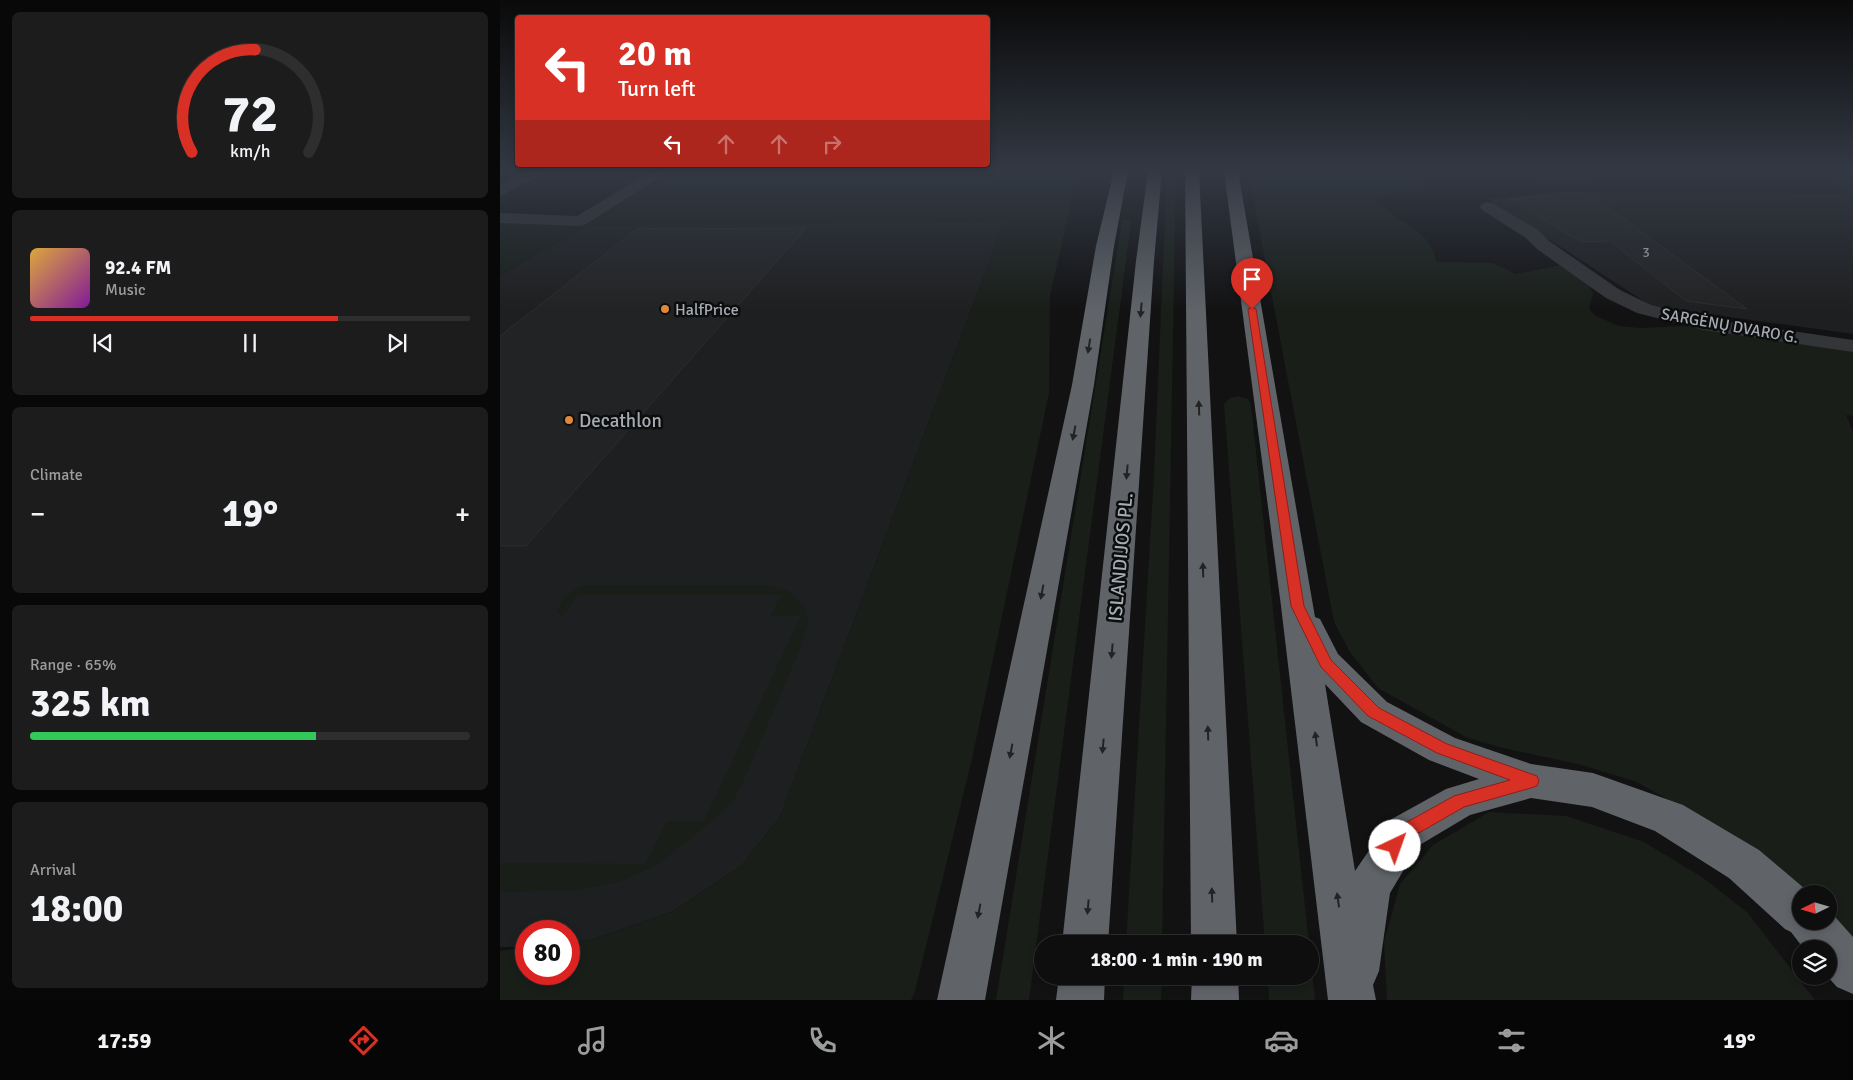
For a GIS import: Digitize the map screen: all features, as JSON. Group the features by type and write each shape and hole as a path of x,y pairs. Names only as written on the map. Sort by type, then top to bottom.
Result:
{"highway":[{"path":"1101,218 1105,246"},
{"path":"950,1000 965,979 1083,385 1111,218"},
{"path":"1141,218 1145,261"},
{"name":"ISLANDIJOS PL.","path":"1086,935 1150,218"},
{"path":"1193,218 1214,935"},
{"path":"1238,218 1298,606 1352,1000"},
{"path":"1298,606 1326,664 1374,712 1442,749 1531,781 1593,790 1669,818 1744,864 1792,906"},
{"path":"1352,1000 1369,888 1404,833 1460,801 1531,781"},
{"path":"1817,930 1853,972"},
{"path":"1080,1000 1081,985"},
{"path":"1215,985 1215,1000"}],"street":[{"path":"500,218 580,221 586,218"},
{"name":"SARGĖNŲ DVARO G.","path":"1505,218 1532,234 1543,245 1613,294 1644,309 1704,324 1853,346"}],"shaded area":[{"path":"595,218 1068,218 1050,296 1049,393 972,759 915,991 911,1000 500,1000 500,951 515,949 515,985 580,985 580,941 590,940 672,912 741,866 780,817 1005,220 588,225 500,275 500,222 585,224"},
{"path":"1165,218 1175,218 1162,935 1127,935 1154,475"},
{"path":"1257,218 1398,218 1428,241 1436,262 1493,263 1516,274 1561,265 1589,285 1593,294 1589,309 1596,316 1619,326 1641,328 1684,326 1853,351 1853,416 1846,415 1853,431 1853,948 1837,930 1838,885 1792,885 1792,888 1726,833 1637,782 1578,764 1503,748 1468,738 1378,688 1350,652 1334,622"},
{"path":"1512,218 1853,218 1853,334 1651,306 1558,245"},
{"path":"1126,219 1131,222 1038,935 1034,935 1034,962 1029,1000 996,1000 1122,221"},
{"path":"1005,220 780,817 741,866 672,912 590,940 580,941 580,920 515,920 515,947 500,947 500,275 588,225"},
{"path":"1238,396 1248,399 1251,405 1308,935 1264,935 1224,404 1230,398"},
{"path":"586,585 767,585 789,591 805,609 808,623 801,646 733,801 705,827 656,865 619,882 578,890 500,892 500,863 646,864 667,821 704,821 801,616 771,616 781,595 578,595 562,616 557,612 568,594"},
{"path":"1489,812 1566,816 1644,842 1702,877 1747,912 1792,970 1792,985 1803,985 1815,1000 1387,1000 1384,942 1400,884 1433,845"},
{"path":"1124,985 1162,985 1161,1000 1123,1000"},
{"path":"1268,985 1313,985 1315,1000 1269,1000"}],"building":[{"path":"1540,218 1622,218 1747,309 1686,301 1610,241 1581,242"},
{"path":"806,228 526,546 500,546 500,336 637,229"}],"place":[{"name":"HalfPrice","path":"665,309"},
{"name":"Decathlon","path":"569,420"}],"route":[{"path":"1252,309 1298,606 1326,664 1374,712 1442,749 1531,781 1460,801 1404,833 1395,846"}]}
